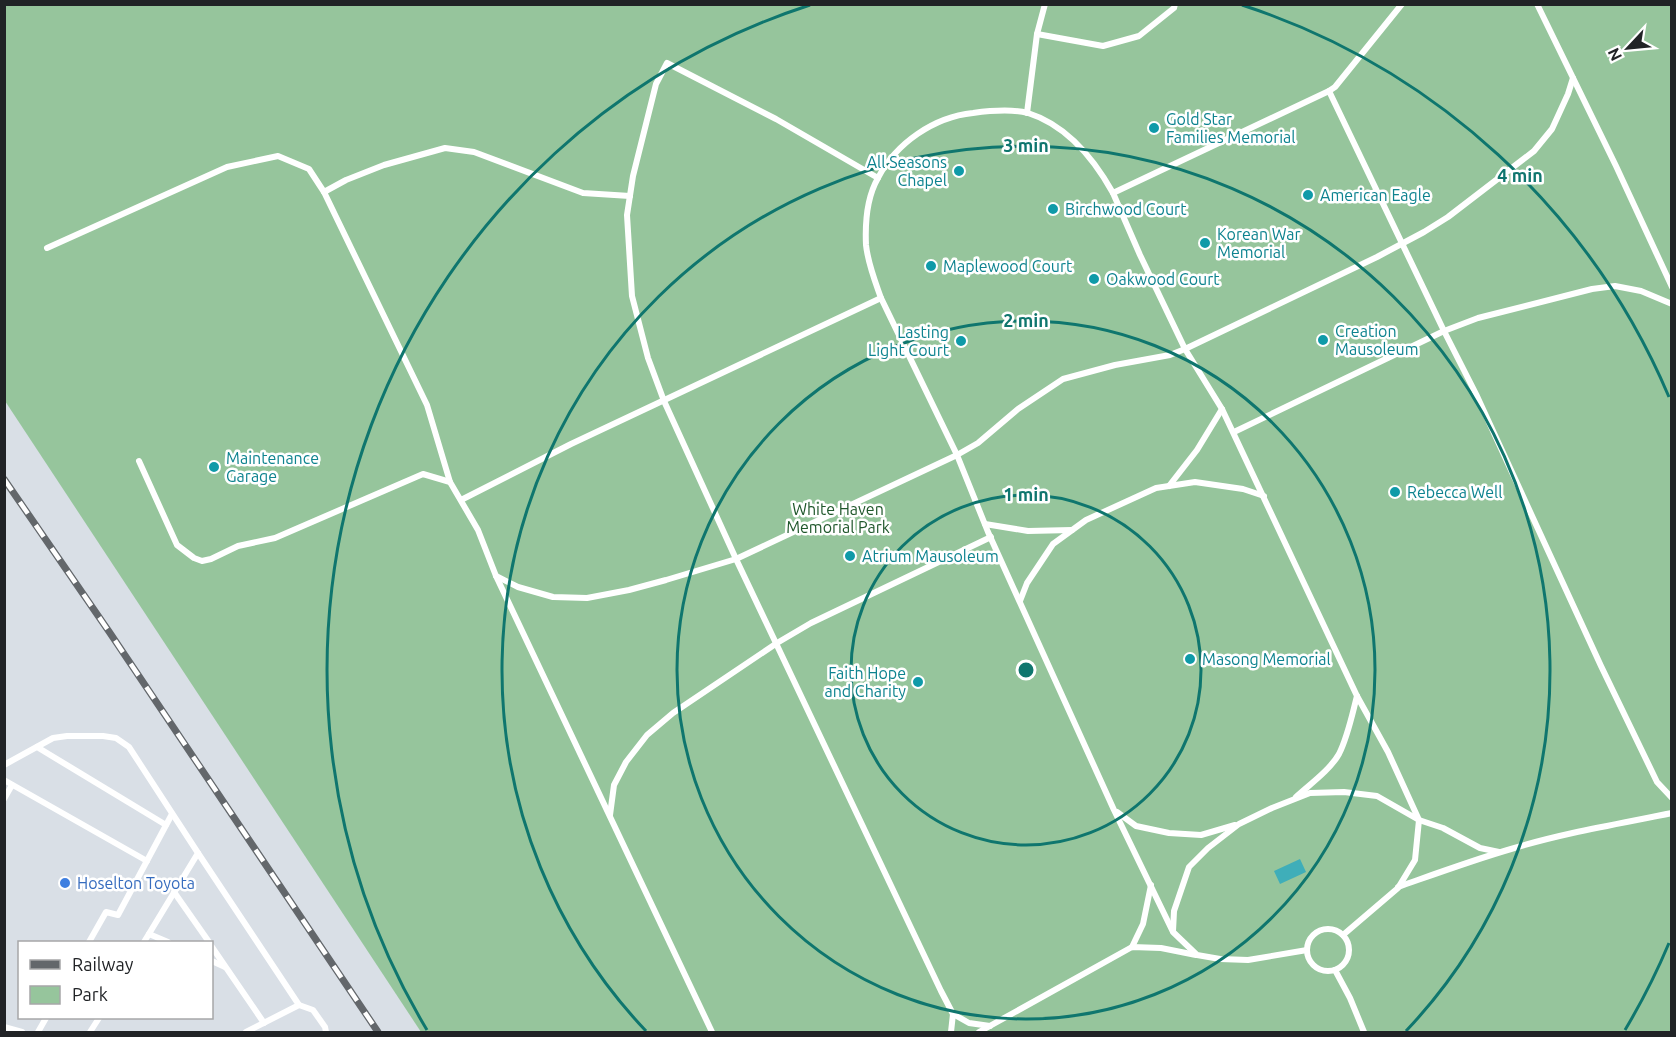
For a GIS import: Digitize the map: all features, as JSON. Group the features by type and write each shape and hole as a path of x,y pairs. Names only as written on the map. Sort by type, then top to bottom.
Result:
{"lane":[{"path":"1027,113 1037,34 1045,4"},
{"path":"1037,34 1103,46 1139,36 1174,8 1175,4"},
{"path":"1113,193 1329,91 1335,87 1402,4"},
{"path":"1537,4 1616,166 1671,287"},
{"path":"878,178 776,119 667,63 656,84 633,176 627,215 632,296 648,358 664,402 952,1014 951,1032"},
{"path":"496,576 518,587 553,597 587,598 647,585 736,559 957,455 978,443 1018,409 1063,379 1115,364 1170,355 1402,244 1448,217 1534,151 1552,129 1573,78"},
{"path":"1329,91 1443,331 1476,394 1601,666 1653,772 1671,798"},
{"path":"1197,955 1173,932 1114,810 985,524 957,455 872,273 866,245 867,217 871,195 878,178 905,143 938,122 960,114 992,111 1027,113 1055,126 1085,151 1113,193 1185,349 1234,432 1357,696 1388,752 1419,820 1415,860 1398,888 1343,935"},
{"path":"324,192 346,180 384,165 445,148 474,152 583,193 630,196"},
{"path":"47,248 227,167 278,156 309,169 324,192 427,405 450,482 478,530 496,576 712,1032"},
{"path":"1234,432 1443,331 1478,318 1592,289 1615,286 1641,291 1671,304"},
{"path":"461,500 552,453 882,298"},
{"path":"1169,486 1197,450 1222,409"},
{"path":"139,460 177,545 202,561 238,546 275,538 423,474 450,482"},
{"path":"1020,601 1027,583 1053,544 1086,520 1116,505 1156,488 1196,482 1243,489 1264,497"},
{"path":"985,524 1028,531 1073,530"},
{"path":"610,817 614,785 626,762 647,735 674,714 777,643 812,623 991,537"},
{"path":"1292,800 1321,776 1338,755 1357,696"},
{"path":"4,765 53,738 103,736 116,738 129,747 299,1005 313,1010 326,1032"},
{"path":"36,747 166,825"},
{"path":"4,780 147,861"},
{"path":"4,799 12,785"},
{"path":"1114,810 1136,825 1169,833 1201,835 1239,824 1310,793 1344,792 1377,796 1419,820 1443,828 1480,848 1499,852"},
{"path":"1398,888 1499,852 1566,834 1671,813"},
{"path":"90,941 106,912 118,915 172,814"},
{"path":"1173,932 1174,911 1189,867 1208,848 1239,824"},
{"path":"145,941 198,853"},
{"path":"1132,947 1143,924 1151,885"},
{"path":"174,892 208,941"},
{"path":"1324,929 1331,929 1343,935 1349,948 1346,962 1335,970 1328,971 1316,967 1308,957 1307,950 1312,937 1324,929"},
{"path":"149,934 166,941"},
{"path":"979,1032 1132,947 1161,948 1197,955 1248,960 1307,950"},
{"path":"213,948 264,1023"},
{"path":"213,961 225,967"},
{"path":"1335,970 1364,1032"},
{"path":"246,1032 299,1005"},
{"path":"952,1014 969,1023 990,1026"},
{"path":"90,1032 98,1019"},
{"path":"4,1027 22,1032"}],"green space":[{"name":"White Haven Memorial Park","path":"5,5 1671,5 1671,1032 421,1032 5,401"}],"water":[{"path":"1300,859 1306,872 1280,884 1274,871"}],"railway":[{"path":"4,479 378,1032"}],"place":[{"name":"Gold Star Families Memorial","path":"1154,128"},
{"name":"All Seasons Chapel","path":"959,171"},
{"name":"American Eagle","path":"1308,195"},
{"name":"Birchwood Court","path":"1053,209"},
{"name":"Korean War Memorial","path":"1205,243"},
{"name":"Maplewood Court","path":"931,266"},
{"name":"Oakwood Court","path":"1094,279"},
{"name":"Creation Mausoleum","path":"1323,340"},
{"name":"Lasting Light Court","path":"961,341"},
{"name":"Maintenance Garage","path":"214,467"},
{"name":"Rebecca Well","path":"1395,492"},
{"name":"Atrium Mausoleum","path":"850,556"},
{"name":"Masong Memorial","path":"1190,659"},
{"name":"Faith Hope and Charity","path":"918,682"},
{"name":"Hoselton Toyota","path":"65,883"}]}
